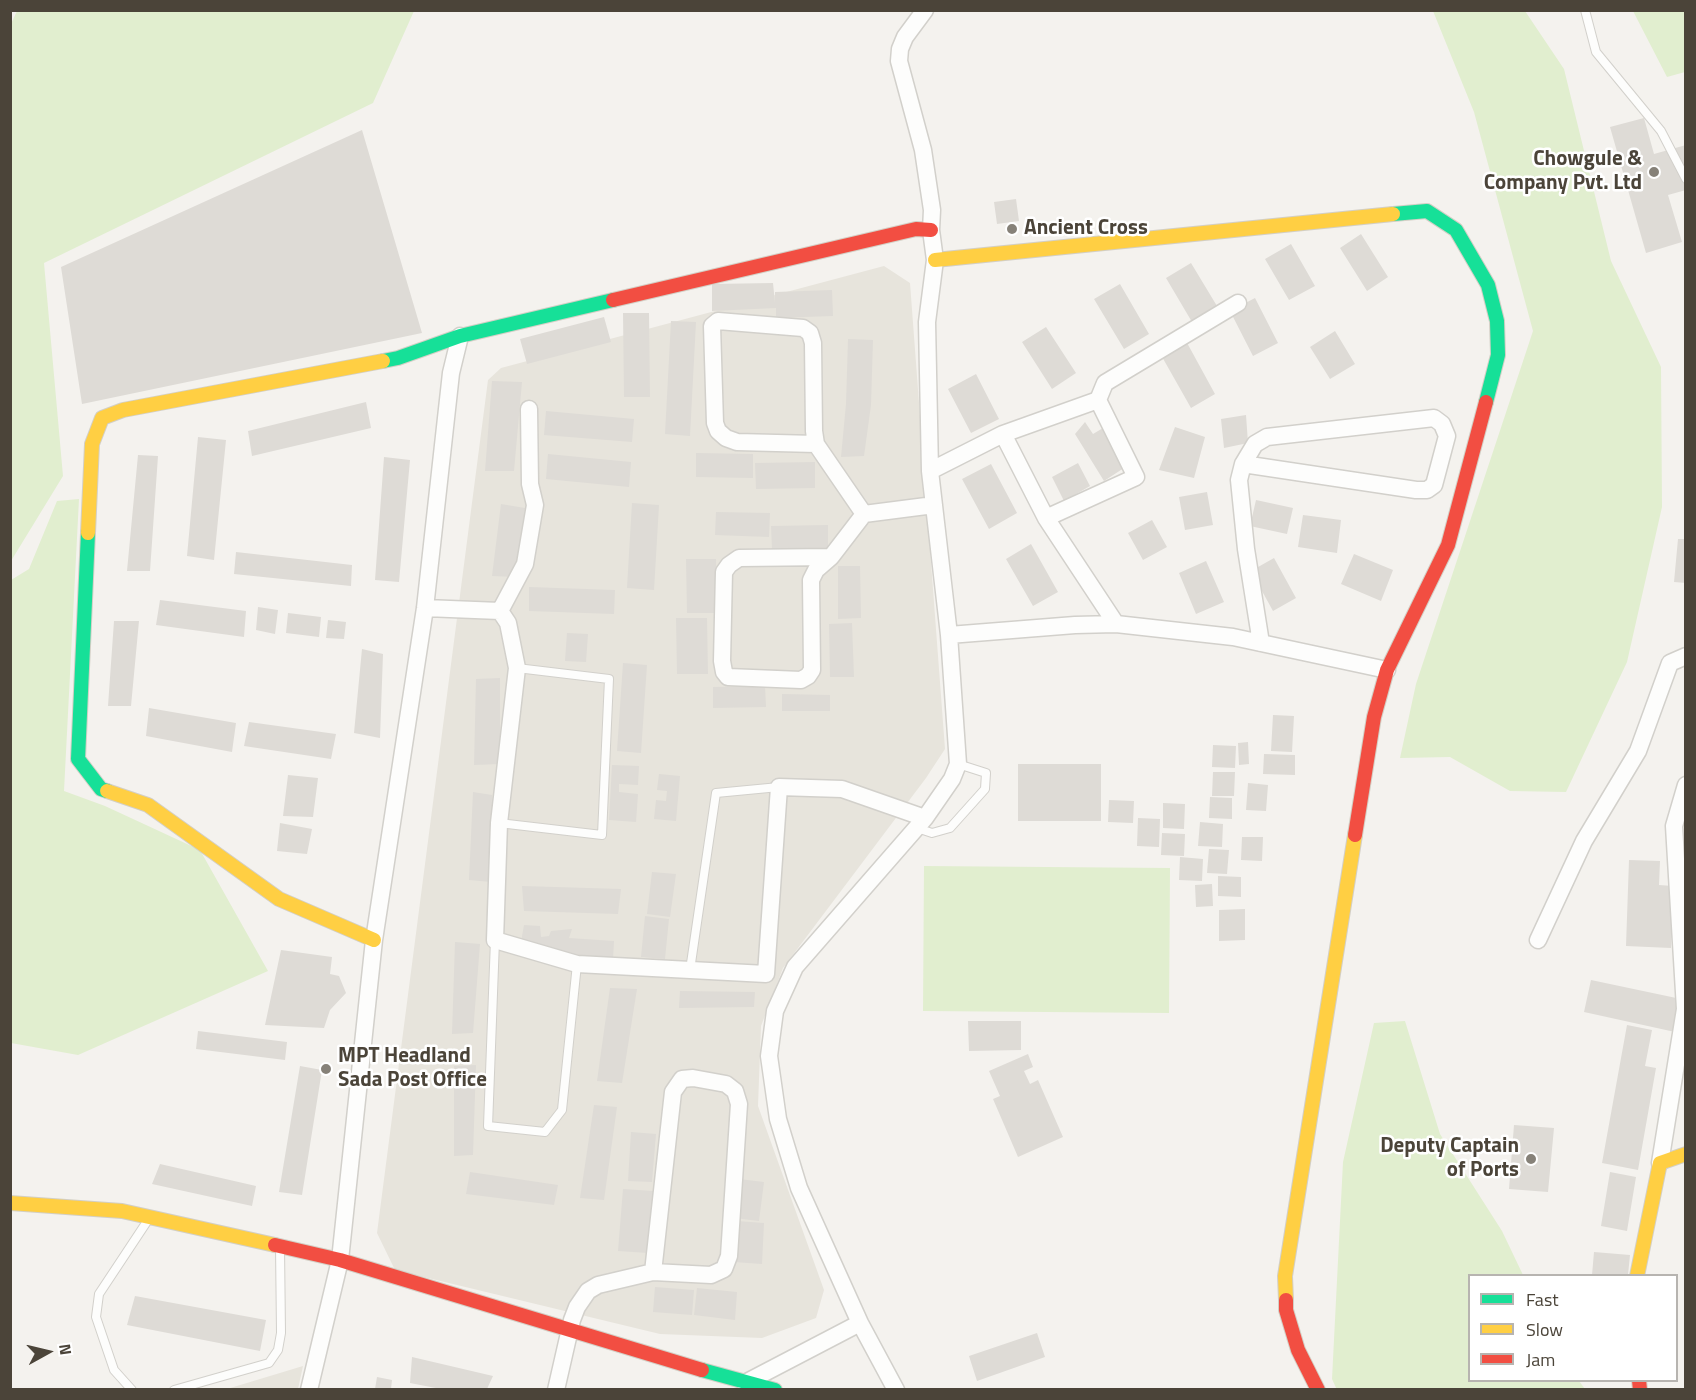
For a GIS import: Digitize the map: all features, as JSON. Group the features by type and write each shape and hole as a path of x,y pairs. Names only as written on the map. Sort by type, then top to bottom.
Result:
{"street":[{"path":"896,1389 860,1323 799,1188 778,1119 769,1056 774,1011 795,967 921,823 952,779 958,764 949,635 930,471 927,322 935,260 931,230 932,210 923,150 899,61 900,49 905,37 925,10"},
{"path":"935,260 1427,211 1456,230 1488,285 1497,321 1498,355 1448,545 1387,670 1374,717 1285,1276 1286,1310 1298,1350 1318,1389"},
{"path":"374,940 279,899 148,805 101,789 78,759 92,444 102,418 123,410 398,358 460,336 916,229 931,230"},
{"path":"930,471 1002,434 1098,400 1105,383 1238,303"},
{"path":"816,444 737,442 726,438 718,431 715,423 712,326 718,321 804,328 810,333 813,344 816,444 864,514"},
{"path":"309,1389 340,1260 374,940 425,608 452,373 460,336"},
{"path":"1046,518 1136,477 1098,400"},
{"path":"500,611 525,564 535,505 530,484 529,409"},
{"path":"1243,464 1427,490 1434,485 1447,436 1442,424 1434,418 1267,437 1255,444 1243,464 1239,480 1261,643"},
{"path":"1002,434 1046,518 1116,624"},
{"path":"831,557 739,558 729,565 724,572 722,661 724,672 728,677 801,680 808,676 812,670 811,580 816,570 831,557 864,514 934,505"},
{"path":"425,608 500,611"},
{"path":"500,611 508,623 517,668 499,823 495,940 577,964 766,974 779,787 842,789 921,823"},
{"path":"949,635 1116,624 1224,636 1387,670"},
{"path":"1538,939 1584,841 1638,751 1670,663 1686,656"},
{"path":"1637,1274 1660,1163 1684,1009 1674,826 1686,785"},
{"path":"556,1389 577,1306 588,1291 598,1285 653,1272 711,1275 724,1269 729,1256 739,1104 735,1091 726,1084 693,1078 682,1079 673,1092 653,1272"},
{"path":"1660,1163 1686,1154"},
{"path":"10,1203 122,1211 340,1260 745,1383 775,1389"},
{"path":"745,1383 860,1323"}],"lane":[{"path":"1586,10 1596,52 1661,131 1686,179"},
{"path":"499,823 602,835 609,679 517,668"},
{"path":"921,823 932,833 950,828 984,789 986,773 958,764"},
{"path":"690,970 716,793 779,787"},
{"path":"495,940 488,1126 545,1131 562,1110 577,964"},
{"path":"132,1389 114,1370 96,1317 99,1294 150,1217"},
{"path":"174,1389 269,1363 279,1350 281,1333 280,1246"}],"shaded area":[{"path":"884,266 910,283 945,749 926,778 783,968 761,1026 758,1106 824,1290 816,1318 762,1338 660,1334 395,1270 377,1233 488,380 501,368"},
{"path":"303,1366 298,1389 227,1389"}],"green space":[{"path":"17,11 414,11 373,103 44,263 63,476 11,561 10,26"},
{"path":"1433,11 1525,11 1564,69 1611,261 1661,367 1662,507 1627,662 1566,792 1510,791 1450,757 1400,758 1416,684 1533,331 1474,112"},
{"path":"1633,11 1685,11 1685,72 1667,77"},
{"path":"79,499 64,791 105,806 200,850 268,971 78,1055 11,1043 11,580 29,569 57,501"},
{"path":"924,866 1170,868 1169,1013 923,1011"},
{"path":"1405,1021 1440,1134 1502,1231 1523,1274 1468,1274 1468,1382 1580,1382 1585,1389 1337,1390 1332,1379 1343,1162 1374,1023"}],"building":[{"name":"Chowgule & Company Pvt. Ltd","path":"1644,118 1654,154 1686,145 1686,190 1668,195 1682,242 1646,253 1610,127"},
{"path":"362,130 422,333 82,404 61,267"},
{"path":"1016,199 1019,221 997,224 994,202"},
{"path":"1361,234 1388,277 1367,291 1340,248"},
{"path":"1291,244 1315,286 1289,300 1265,259"},
{"path":"1191,263 1217,306 1192,322 1166,278"},
{"path":"773,283 775,303 775,292 832,290 833,316 776,318 776,308 712,311 712,284"},
{"path":"1120,284 1149,334 1124,349 1094,299"},
{"path":"1255,298 1278,343 1253,356 1230,311"},
{"path":"623,313 649,313 650,397 624,397"},
{"path":"604,317 611,342 527,364 520,339"},
{"path":"671,321 696,322 690,436 665,434"},
{"path":"1046,327 1076,373 1052,389 1022,342"},
{"path":"1335,331 1355,364 1330,379 1310,347"},
{"path":"848,339 873,340 871,405 864,456 841,457 846,404"},
{"path":"1186,341 1215,394 1191,408 1161,355"},
{"path":"976,374 999,419 971,433 948,389"},
{"path":"492,381 522,382 514,471 485,471"},
{"path":"366,402 371,428 252,456 248,431"},
{"path":"546,411 634,419 632,442 544,435"},
{"path":"1246,415 1248,443 1224,448 1221,419"},
{"path":"1085,422 1093,434 1103,428 1127,466 1104,481 1075,434"},
{"path":"1175,427 1205,437 1194,478 1159,470"},
{"path":"198,437 226,440 214,560 187,556"},
{"path":"696,453 753,454 753,478 696,477"},
{"path":"548,454 631,462 629,487 546,479"},
{"path":"138,455 158,456 150,571 127,571"},
{"path":"384,457 410,460 399,582 375,580"},
{"path":"815,462 815,488 756,489 755,463"},
{"path":"1078,463 1090,486 1064,501 1052,477"},
{"path":"991,464 1017,513 989,529 962,479"},
{"path":"1207,492 1213,525 1185,530 1179,497"},
{"path":"1256,500 1293,508 1287,534 1250,526"},
{"path":"632,503 659,505 654,590 627,588"},
{"path":"501,504 525,508 516,577 492,576"},
{"path":"716,512 770,513 769,537 715,535"},
{"path":"1303,515 1341,520 1337,553 1298,547"},
{"path":"1152,520 1167,547 1143,560 1128,533"},
{"path":"828,525 828,548 772,549 771,526"},
{"path":"1678,539 1686,539 1686,583 1674,582"},
{"path":"1031,544 1058,592 1033,606 1006,559"},
{"path":"236,552 352,565 351,586 234,574"},
{"path":"1354,554 1393,570 1381,601 1341,584"},
{"path":"1274,558 1296,598 1273,611 1251,571"},
{"path":"686,559 716,559 717,613 687,613"},
{"path":"1206,561 1224,602 1196,614 1179,573"},
{"path":"838,566 860,566 861,618 838,619"},
{"path":"529,587 615,590 614,614 529,611"},
{"path":"160,600 246,611 244,637 156,625"},
{"path":"258,607 278,610 275,634 256,630"},
{"path":"288,613 321,617 319,637 286,633"},
{"path":"676,618 707,618 708,674 677,674"},
{"path":"328,620 346,622 344,639 326,638"},
{"path":"114,621 139,621 131,706 108,706"},
{"path":"852,623 854,677 830,677 829,624"},
{"path":"567,633 588,634 586,662 565,661"},
{"path":"362,649 383,654 380,738 354,733"},
{"path":"623,663 647,665 641,753 617,751"},
{"path":"500,678 500,764 474,765 476,679"},
{"path":"765,686 766,707 713,708 713,687"},
{"path":"782,694 830,695 830,711 782,711"},
{"path":"149,708 236,723 232,752 146,736"},
{"path":"1273,715 1294,716 1292,752 1271,751"},
{"path":"249,722 336,734 331,759 244,746"},
{"path":"1248,742 1249,764 1239,765 1238,743"},
{"path":"1213,745 1236,746 1235,768 1212,767"},
{"path":"1264,754 1295,755 1295,775 1263,774"},
{"path":"1018,764 1101,764 1101,821 1018,821"},
{"path":"612,765 639,766 638,785 619,784 619,792 638,794 636,822 609,820"},
{"path":"1213,772 1235,772 1234,796 1212,796"},
{"path":"659,774 680,776 676,821 654,819 656,800 666,801 667,791 657,790"},
{"path":"288,775 318,778 313,817 283,816"},
{"path":"1248,783 1268,785 1266,811 1246,810"},
{"path":"473,792 492,795 491,882 469,880"},
{"path":"1210,797 1232,798 1232,819 1209,818"},
{"path":"1109,800 1134,801 1133,823 1108,822"},
{"path":"1163,803 1185,804 1184,829 1163,828"},
{"path":"1138,818 1160,819 1159,847 1137,846"},
{"path":"1200,822 1223,824 1222,847 1198,846"},
{"path":"280,823 312,829 307,854 277,851"},
{"path":"1162,833 1185,834 1184,856 1161,855"},
{"path":"1242,837 1263,837 1262,861 1241,860"},
{"path":"1209,849 1229,850 1227,874 1207,873"},
{"path":"1180,857 1203,859 1202,881 1179,880"},
{"path":"1629,860 1660,861 1659,885 1673,886 1671,948 1626,946"},
{"path":"652,872 676,874 670,917 647,914"},
{"path":"1218,876 1241,877 1241,897 1218,896"},
{"path":"1212,884 1213,906 1196,907 1195,885"},
{"path":"522,886 621,889 618,914 524,911"},
{"path":"1245,909 1245,940 1219,941 1219,910"},
{"path":"645,916 669,919 665,959 641,957"},
{"path":"524,925 540,926 541,937 549,936 551,931 572,929 569,938 614,941 613,960 582,957 521,942"},
{"path":"455,942 480,944 473,1033 452,1034"},
{"path":"281,950 332,957 330,974 339,976 346,993 330,1010 324,1028 265,1025"},
{"path":"1591,980 1681,999 1675,1032 1584,1012"},
{"path":"610,988 637,989 622,1083 597,1081"},
{"path":"680,991 755,992 754,1007 679,1008"},
{"path":"968,1021 1021,1021 1021,1050 969,1051"},
{"path":"1627,1025 1652,1030 1645,1066 1656,1068 1638,1170 1602,1163"},
{"path":"198,1031 287,1042 285,1060 196,1049"},
{"path":"1028,1054 1033,1067 1024,1071 1030,1084 1038,1080 1063,1137 1018,1157 993,1099 1000,1096 989,1071"},
{"path":"476,1065 473,1155 454,1156 454,1066"},
{"path":"300,1066 322,1070 302,1195 279,1192"},
{"path":"594,1105 617,1107 604,1200 580,1198"},
{"name":"Deputy Captain of Ports","path":"1514,1125 1554,1128 1548,1192 1509,1189"},
{"path":"631,1132 656,1134 652,1182 628,1181"},
{"path":"160,1164 256,1186 252,1206 152,1184"},
{"path":"470,1172 558,1185 554,1205 466,1194"},
{"path":"1610,1172 1636,1177 1627,1231 1601,1226"},
{"path":"739,1179 764,1182 759,1221 734,1218"},
{"path":"623,1189 653,1191 648,1253 618,1251"},
{"path":"737,1221 764,1223 762,1264 734,1262"},
{"path":"1594,1252 1630,1255 1628,1274 1592,1274"},
{"path":"655,1287 694,1290 692,1315 653,1312"},
{"path":"697,1288 737,1292 735,1320 694,1315"},
{"path":"135,1296 266,1320 260,1351 127,1325"},
{"path":"1037,1333 1045,1357 977,1381 969,1356"},
{"path":"412,1357 493,1376 487,1389 441,1389 410,1383"},
{"path":"377,1377 392,1380 391,1389 375,1389"}],"traffic: fast":[{"path":"1393,214 1427,211 1456,230 1488,285 1497,321 1498,355 1486,402"},
{"path":"383,361 460,336 613,300"},
{"path":"88,533 78,759 101,789 107,791"},
{"path":"702,1370 775,1390"}],"traffic: slow":[{"path":"935,260 1393,214"},
{"path":"88,533 92,444 102,418 123,410 383,361"},
{"path":"107,791 148,805 279,899 374,940"},
{"path":"1286,1300 1285,1276 1355,835"},
{"path":"1637,1274 1660,1163 1686,1154"},
{"path":"10,1203 122,1211 275,1245"}],"traffic: jam":[{"path":"613,300 916,229 931,230"},
{"path":"1355,835 1374,717 1387,670 1448,545 1486,402"},
{"path":"275,1245 340,1260 702,1370"},
{"path":"1286,1300 1286,1310 1298,1350 1318,1390"},
{"path":"1639,1382 1640,1390"}],"place":[{"name":"Chowgule & Company Pvt. Ltd","path":"1654,172"},
{"name":"Ancient Cross","path":"1012,229"},
{"name":"MPT Headland Sada Post Office","path":"326,1069"},
{"name":"Deputy Captain of Ports","path":"1531,1159"}]}
